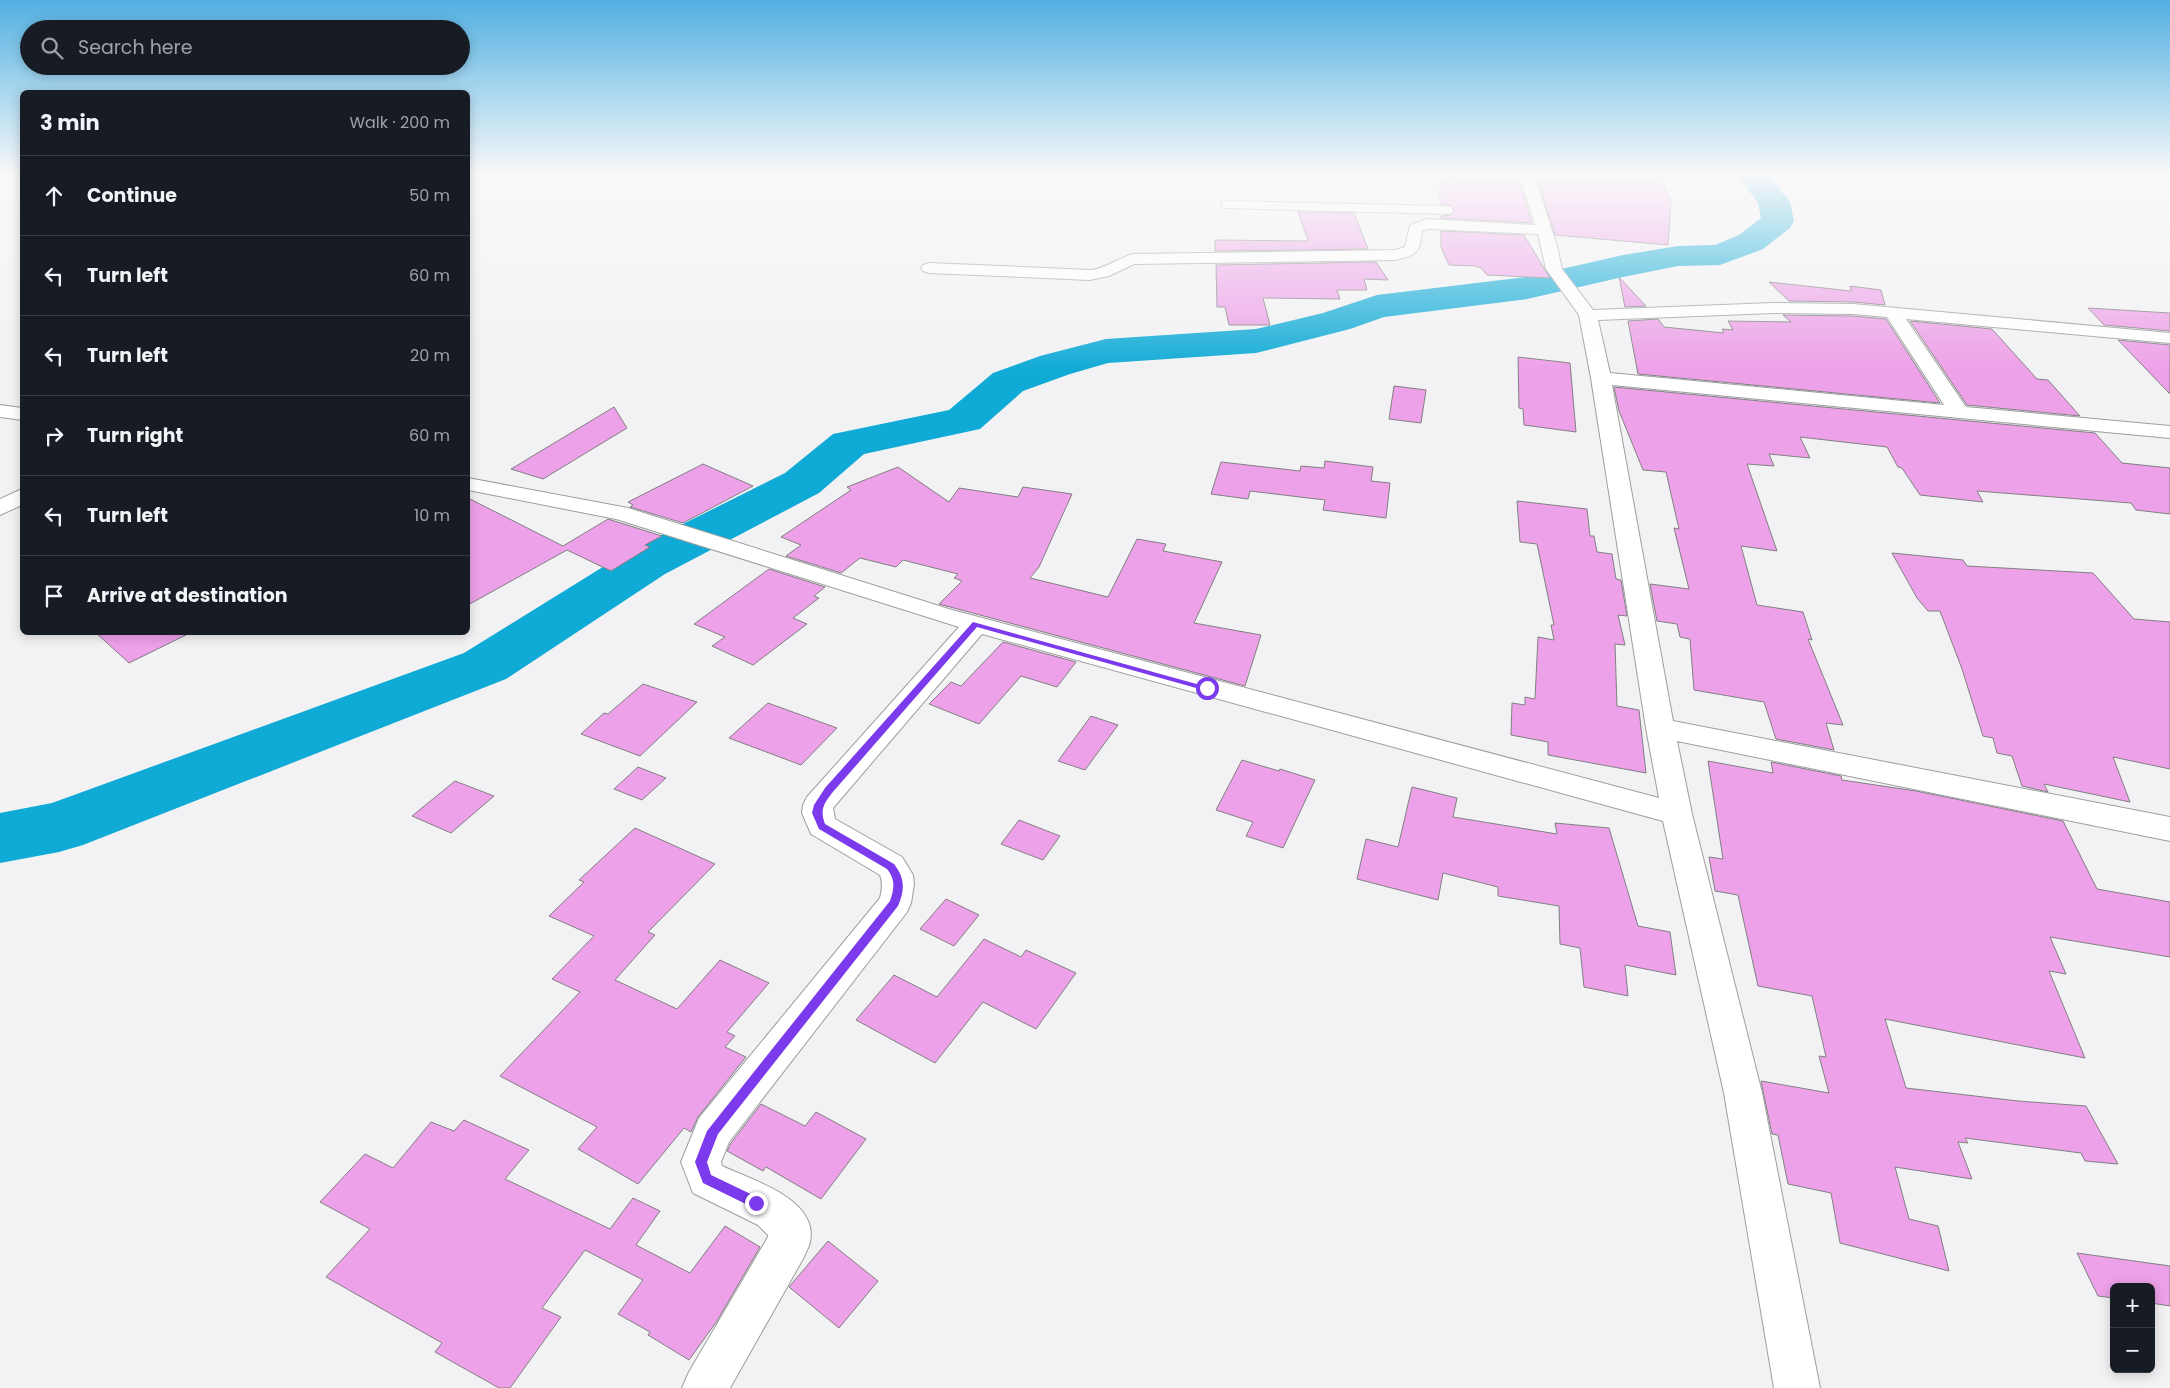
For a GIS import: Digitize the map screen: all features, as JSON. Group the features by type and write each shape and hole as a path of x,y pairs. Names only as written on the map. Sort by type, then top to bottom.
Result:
{"street":[{"path":"929,268 1090,276 1108,273 1124,261 1133,259 1395,255 1412,249 1414,241"},
{"path":"1547,241 1571,292 1601,378 1660,728 1677,814 1744,1093 1797,1388"},
{"path":"1571,292 1781,308 1892,312 2170,338"},
{"path":"1892,312 1958,410"},
{"path":"1601,378 1958,410 2170,432"},
{"path":"0,411 20,414"},
{"path":"470,484 620,513 670,527 976,624 1677,814"},
{"path":"470,499 494,488"},
{"path":"0,508 20,497"},
{"path":"705,1388 789,1242 789,1226 773,1211 707,1179 701,1162 713,1131 895,903 900,885 896,873 891,866 822,826 817,813 818,805 829,790 976,624"},
{"path":"1660,728 2170,829"}],"building":[{"path":"1215,241 1365,241 1368,249 1215,251"},
{"path":"1441,241 1527,241 1550,278 1487,275 1481,268 1475,266 1449,265 1441,247"},
{"path":"1620,241 1668,241 1668,245"},
{"path":"1376,262 1388,280 1364,279 1367,290 1337,290 1340,299 1263,298 1270,325 1229,325 1225,307 1217,307 1216,265"},
{"path":"1619,277 1646,306 1625,307"},
{"path":"1769,282 1851,291 1850,286 1881,290 1885,305 1853,302 1789,301"},
{"path":"2088,308 2170,313 2170,331 2104,325"},
{"path":"1783,315 1853,316 1886,319 1940,403 1638,374 1628,321 1658,319 1664,327 1724,333 1722,329 1733,330 1728,321 1791,322"},
{"path":"1910,321 1992,329 2037,379 2048,380 2080,416 1967,405"},
{"path":"2118,340 2170,345 2170,394"},
{"path":"1518,357 1570,363 1576,432 1524,425 1523,409 1519,408"},
{"path":"1394,386 1426,390 1421,423 1389,419"},
{"path":"1614,387 2095,433 2122,463 2170,468 2170,514 2136,510 2131,503 1977,491 1983,502 1920,495 1902,468 1898,467 1887,447 1800,437 1810,458 1769,454 1774,466 1747,464 1777,551 1741,546 1757,605 1803,612 1812,640 1808,639 1843,725 1826,723 1834,750 1776,739 1764,702 1694,690 1690,639 1680,637 1677,624 1657,621 1650,584 1689,589 1674,528 1679,529 1666,472 1643,470 1619,411"},
{"path":"614,407 627,428 543,479 511,469"},
{"path":"1325,461 1373,467 1371,481 1390,483 1386,518 1323,510 1325,500 1250,491 1248,499 1211,494 1221,462 1300,471 1301,466 1324,468"},
{"path":"703,464 753,486 683,523 630,507 633,505 628,502"},
{"path":"898,467 949,502 959,488 1018,497 1023,487 1072,494 1039,567 1030,578 1108,597 1137,539 1166,544 1163,551 1222,562 1194,623 1261,635 1245,686 939,604 962,581 954,578 958,574 903,560 896,567 860,558 841,573 786,556 801,545 781,537 851,490 847,487"},
{"path":"470,499 563,546 608,519 662,536 645,545 650,547 611,571 567,550 470,604"},
{"path":"1517,501 1587,509 1590,536 1594,536 1597,552 1612,554 1616,579 1621,580 1627,616 1618,615 1625,645 1615,644 1617,706 1639,710 1646,773 1548,755 1548,742 1511,735 1512,703 1525,705 1525,697 1535,699 1538,637 1554,640 1551,625 1554,625 1537,544 1520,542"},
{"path":"1892,553 1963,560 1967,566 2093,573 2134,619 2170,622 2170,769 2113,757 2130,802 2044,784 2048,792 2022,786 2012,756 1997,753 1993,738 1983,736 1962,669 1940,611 1928,611 1917,598"},
{"path":"769,569 825,587 814,596 819,598 793,618 807,624 753,665 712,646 725,637 694,624"},
{"path":"98,635 186,635 129,663"},
{"path":"1003,642 1076,662 1057,687 1021,676 979,724 929,704 951,682 961,686"},
{"path":"643,684 697,702 640,756 581,734 604,713 608,714"},
{"path":"768,703 837,728 801,765 729,738"},
{"path":"1091,716 1118,725 1085,770 1058,761"},
{"path":"1242,760 1315,780 1283,848 1246,836 1253,822 1216,810"},
{"path":"1708,761 1773,773 1771,762 1841,776 1842,780 1916,791 2063,821 2097,889 2170,902 2170,957 2050,937 2066,974 2049,971 2085,1058 1885,1019 1906,1088 2018,1101 2086,1106 2118,1164 2085,1161 2081,1153 1965,1138 1968,1143 1958,1142 1972,1179 1895,1167 1909,1219 1938,1226 1949,1271 1840,1243 1831,1193 1788,1184 1778,1135 1772,1134 1761,1081 1829,1093 1819,1056 1826,1057 1812,996 1758,986 1738,895 1715,891 1709,857 1723,859"},
{"path":"638,767 666,778 642,800 614,789"},
{"path":"455,781 494,796 451,833 412,816"},
{"path":"1412,787 1457,798 1453,817 1557,834 1555,823 1609,828 1638,926 1670,932 1676,975 1625,965 1628,996 1584,987 1580,948 1560,944 1559,906 1498,896 1498,887 1443,873 1438,900 1357,879 1366,839 1398,847"},
{"path":"1019,820 1060,836 1043,860 1001,844"},
{"path":"635,828 715,864 648,932 655,935 615,980 677,1009 720,960 769,983 727,1032 735,1036 725,1047 746,1057 698,1117 691,1132 684,1128 638,1184 578,1149 597,1127 500,1076 580,992 552,979 594,936 549,916 584,882 579,880"},
{"path":"946,899 979,915 954,946 920,929"},
{"path":"984,939 1021,957 1026,950 1076,973 1036,1029 983,1002 935,1063 856,1020 894,975 937,997"},
{"path":"761,1104 805,1126 816,1112 866,1139 821,1199 766,1167 763,1171 727,1151"},
{"path":"464,1120 529,1150 505,1179 610,1229 633,1198 660,1211 636,1245 690,1273 725,1226 760,1247 717,1321 689,1360 648,1335 650,1332 618,1314 643,1280 585,1250 542,1308 561,1317 510,1388 499,1388 435,1352 442,1343 326,1277 370,1229 320,1202 365,1154 393,1168 431,1122 454,1131"},
{"path":"828,1241 878,1281 839,1328 789,1287"},
{"path":"2077,1253 2170,1266 2170,1306 2155,1304 2155,1283 2110,1283 2110,1298 2098,1296"}],"waterway":[{"path":"0,838 59,827 485,666 646,563 802,483 849,444 964,420 1008,382 1055,365 1106,351 1256,341 1336,321 1377,306 1527,288 1623,266 1678,256 1720,255 1753,241"}],"route":[{"path":"756,1203 707,1179 701,1162 713,1131 895,903 900,885 896,873 891,866 822,826 818,820 818,805 829,790 976,624 1207,688"}]}
